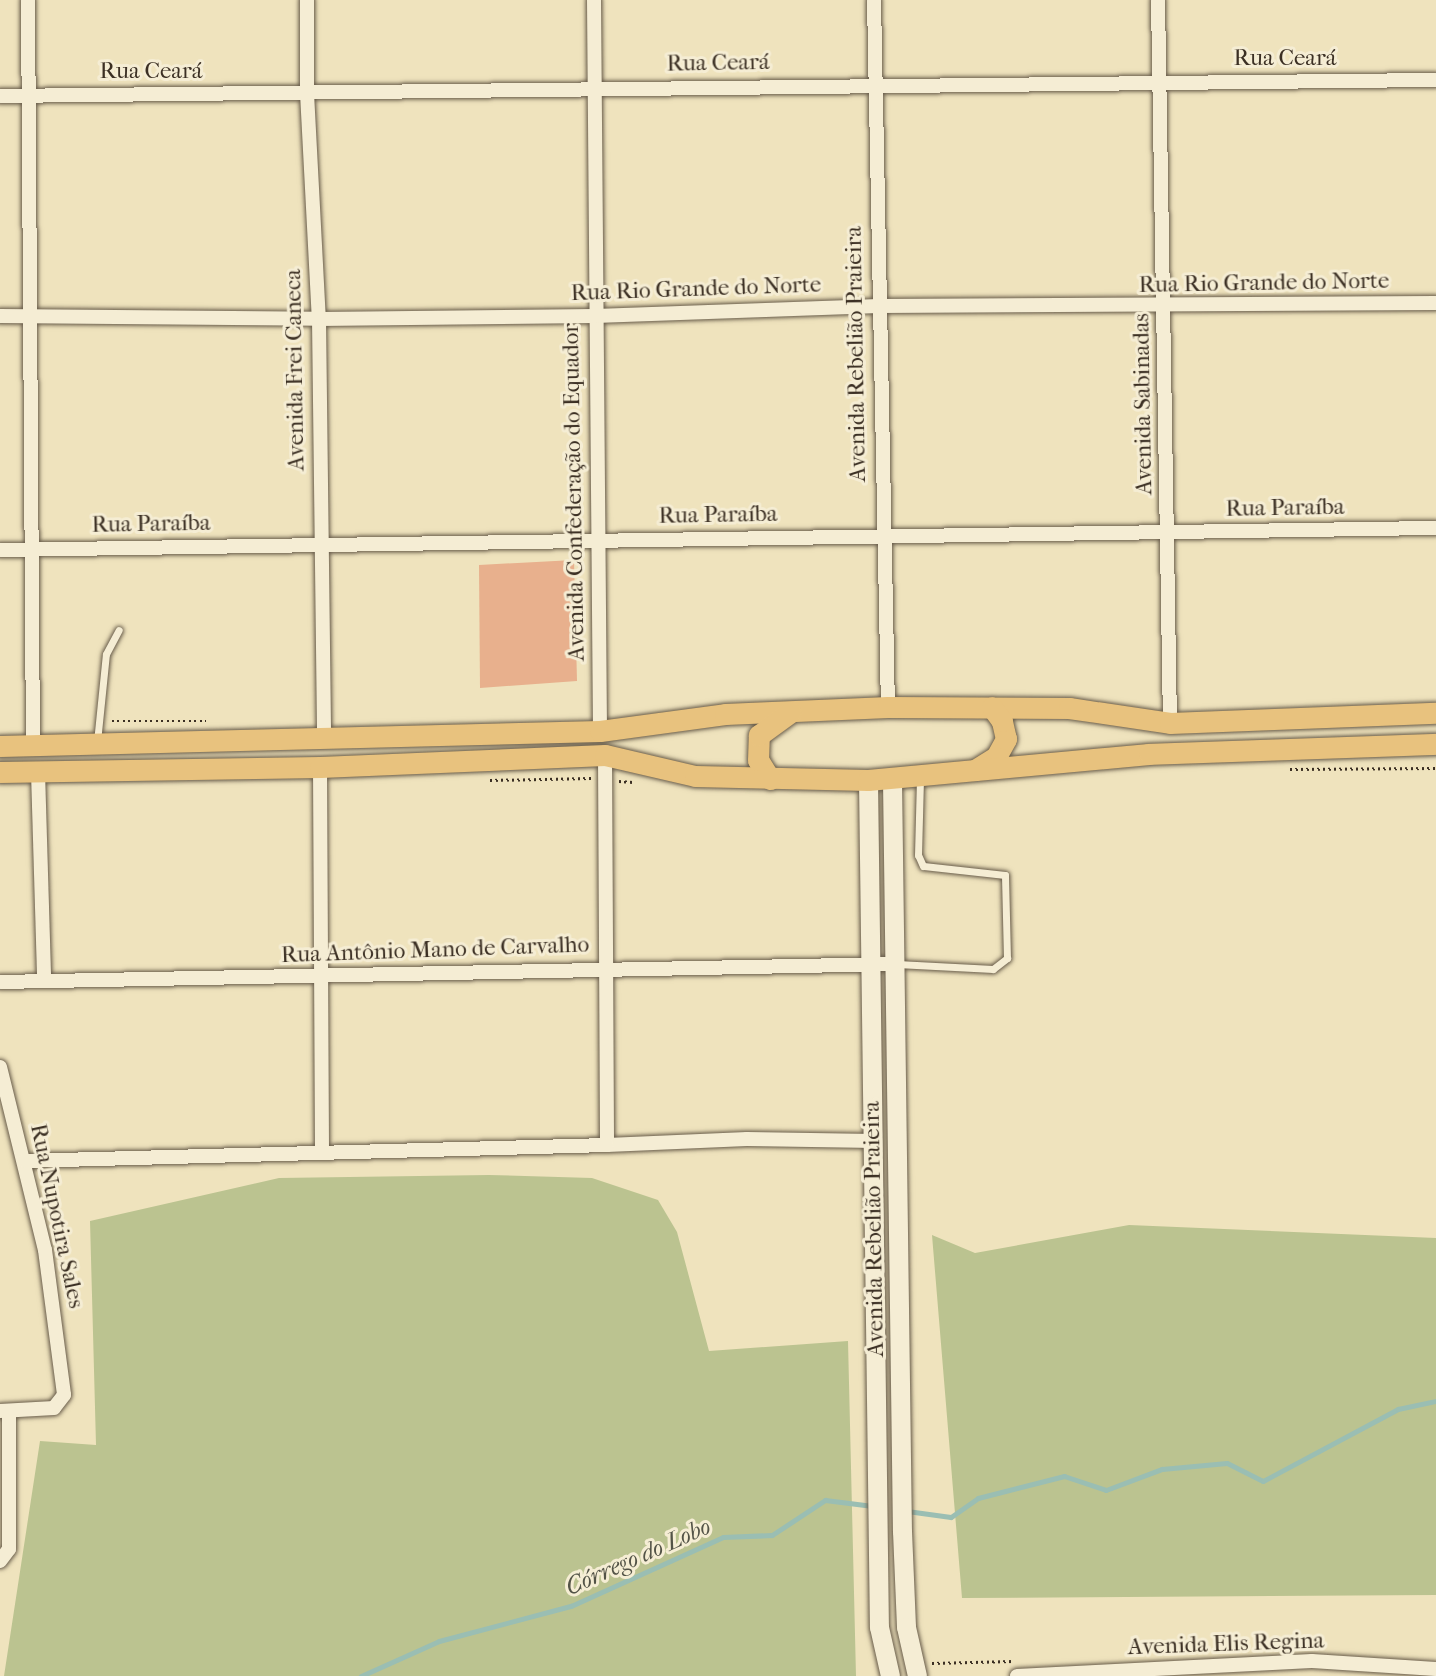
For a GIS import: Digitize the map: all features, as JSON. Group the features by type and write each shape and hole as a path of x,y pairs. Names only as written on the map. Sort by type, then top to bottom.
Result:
{"main road":[{"path":"0,746 600,731 725,714 888,707 1069,708 1170,723 1436,713"},
{"path":"973,772 996,757 1006,739 1002,721 992,707"},
{"path":"770,779 758,760 760,735 793,711"},
{"path":"0,772 320,767 605,755 695,776 892,780 1149,754 1436,744"}],"street":[{"path":"28,0 33,744"},
{"name":"Avenida Frei Caneca","path":"307,0 306,93 319,319 319,544 324,739"},
{"name":"Avenida Confederação do Equador","path":"594,0 600,731"},
{"name":"Avenida Rebelião Praieira","path":"874,0 882,535 888,707"},
{"name":"Avenida Sabinadas","path":"1158,0 1170,723"},
{"name":"Rua Ceará","path":"0,96 877,84 1436,80"},
{"name":"Rua Rio Grande do Norte","path":"0,316 30,314 319,319 595,316 879,306 1164,307 1436,303"},
{"name":"Rua Paraíba","path":"0,550 1436,528"},
{"path":"605,755 607,1145"},
{"path":"320,767 322,1153"},
{"path":"38,772 44,978"},
{"name":"Avenida Rebelião Praieira","path":"868,780 875,1142 879,1627 890,1676"},
{"name":"Avenida Rebelião Praieira","path":"892,780 902,1522 906,1627 918,1676"},
{"name":"Rua Antônio Mano de Carvalho","path":"0,982 44,978 323,977 605,967 895,964"},
{"name":"Rua Nupotira Sales","path":"0,1067 5,1105 24,1161 46,1250 64,1395 54,1408 5,1411"},
{"path":"874,1118 897,1117"},
{"path":"24,1161 747,1139 875,1142"},
{"path":"0,1561 9,1549 5,1411"},
{"name":"Avenida Elis Regina","path":"1017,1676 1436,1669"}],"lane":[{"path":"97,742 106,654 119,630"},
{"path":"895,964 993,969 1007,958 1004,875 923,866 918,855 920,777"}],"green space":[{"path":"489,1175 592,1178 658,1200 677,1232 709,1351 848,1341 856,1676 4,1676 40,1441 96,1445 90,1221 279,1178"},
{"path":"1129,1225 1436,1238 1436,1595 962,1598 932,1235 975,1253"}],"building":[{"path":"574,560 577,681 480,688 479,565"}],"waterway":[{"name":"Córrego do Lobo","path":"907,1511 951,1517 978,1498 1064,1476 1106,1490 1162,1469 1227,1463 1263,1481 1398,1409 1436,1401"},
{"name":"Córrego do Lobo","path":"361,1676 439,1641 571,1606 723,1537 772,1535 825,1500 873,1506"}]}
